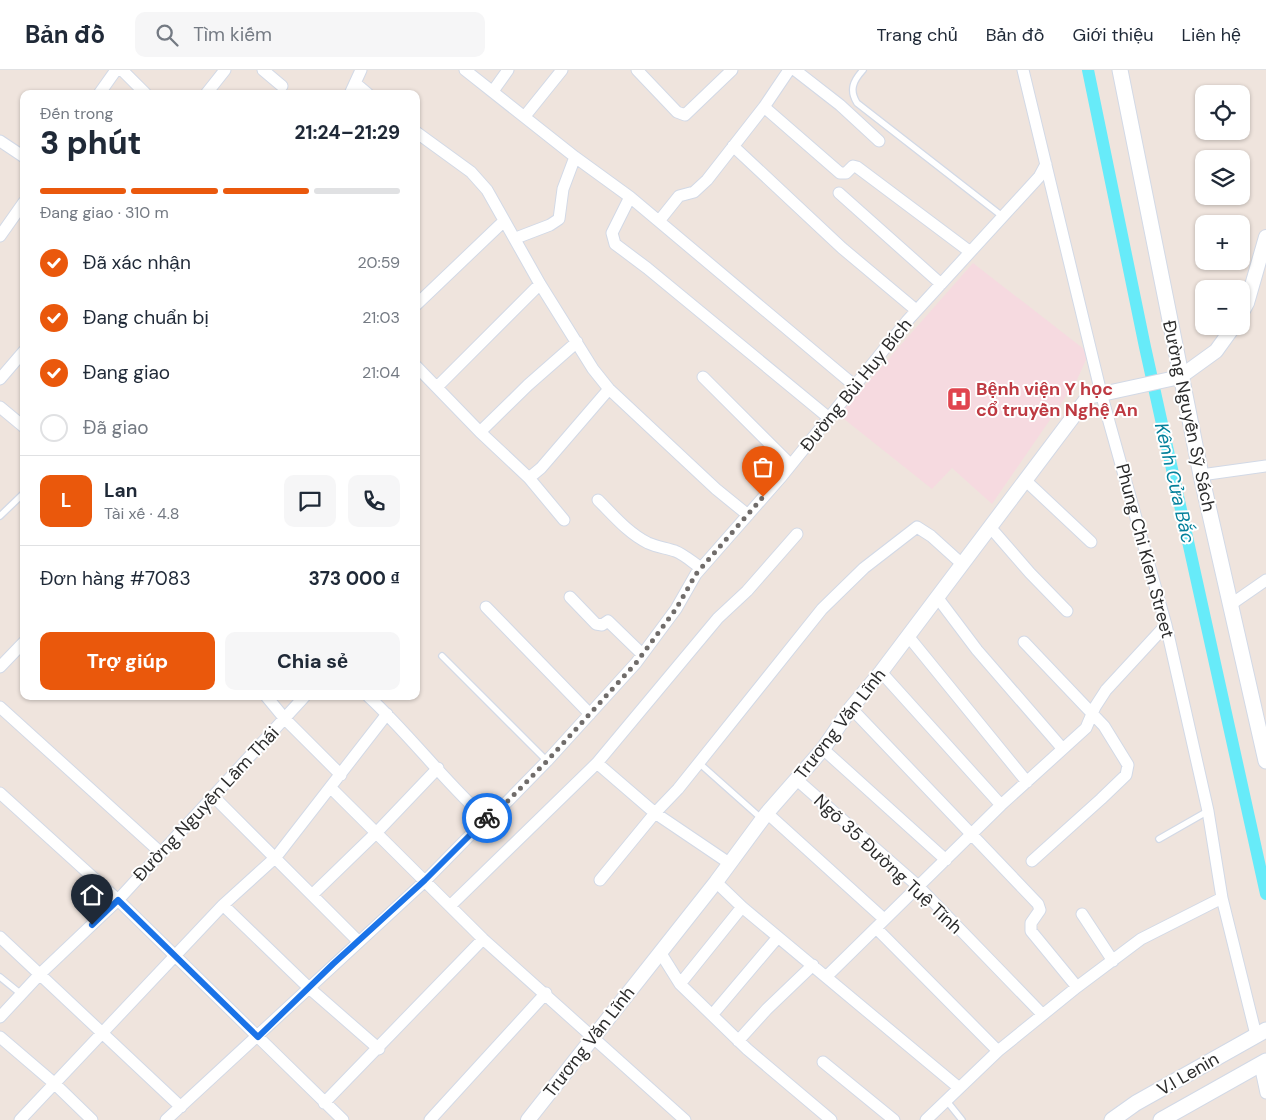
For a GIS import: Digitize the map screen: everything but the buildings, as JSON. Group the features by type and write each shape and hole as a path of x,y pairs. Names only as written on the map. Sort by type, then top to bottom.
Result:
{"main road":[{"name":"Đường Nguyễn Sỹ Sách","path":"1120,70 1176,378 1201,475 1266,761"},
{"name":"V.I Lenin","path":"1112,1120 1136,1103 1261,1033"},
{"path":"1161,1120 1263,1063"}],"street":[{"path":"102,90 116,70"},
{"path":"122,70 142,90"},
{"path":"209,90 225,70"},
{"path":"263,70 282,86"},
{"path":"353,88 361,70"},
{"path":"466,70 575,157 630,196 855,386"},
{"path":"493,91 508,70"},
{"path":"525,116 562,70"},
{"path":"645,72 677,112 684,115 732,70"},
{"path":"659,221 679,196 699,188 764,108 789,70"},
{"path":"795,70 840,105 879,141"},
{"name":"Phung Chi Kien Street","path":"1023,70 1101,393 1166,625 1208,811 1222,898 1261,1033"},
{"path":"764,108 840,173 846,173 853,166 857,167 969,252"},
{"path":"420,135 478,178 487,190 516,238 540,284 609,389 716,489 748,515"},
{"path":"0,141 20,154"},
{"path":"733,146 842,248 916,310"},
{"path":"516,238 550,225 558,219 563,189 575,157"},
{"name":"Đường Bùi Huy Bích","path":"166,1120 258,1037 308,987 425,880 486,819 501,808 547,761 642,654 667,622 701,568 791,465 916,310 1040,177 1046,164"},
{"path":"839,193 941,284"},
{"path":"630,196 612,234 615,244 647,268 829,418"},
{"path":"0,236 20,208"},
{"path":"420,301 504,221"},
{"path":"1250,293 1266,237"},
{"path":"437,387 540,284"},
{"path":"1176,378 1216,351 1228,335"},
{"path":"480,432 528,385 577,342"},
{"path":"0,379 20,355"},
{"path":"420,370 480,432 529,478 564,520"},
{"path":"703,376 791,465"},
{"name":"Trương Văn Lĩnh","path":"531,1119 593,1037 716,882 728,863 823,748 1088,397 1176,378"},
{"path":"529,478 541,468 609,389"},
{"path":"0,407 20,424"},
{"path":"1201,475 1266,466"},
{"path":"1025,480 1091,542"},
{"path":"598,500 626,528 640,538 652,545 675,551 701,568"},
{"path":"990,527 1030,574 1067,611"},
{"path":"600,880 655,813 678,789 822,609 864,568 917,528 924,530 962,564"},
{"path":"451,905 597,763 718,618 747,591 797,534"},
{"path":"1230,605 1266,580"},
{"path":"570,597 596,624 602,625 608,622 642,654"},
{"path":"936,598 977,650 1062,748"},
{"path":"486,607 590,714"},
{"path":"826,977 1001,805 1086,728 1092,713 1106,690 1166,625"},
{"path":"908,636 1027,782"},
{"path":"1024,642 1104,726 1128,765 1126,775 1032,861"},
{"path":"0,666 20,646"},
{"path":"881,672 1001,805"},
{"path":"269,700 285,719 341,774"},
{"name":"Đường Nguyễn Lâm Thái","path":"0,1017 40,974 118,900 160,852 302,700"},
{"path":"372,700 438,768 463,798 486,819"},
{"path":"0,707 160,852"},
{"path":"852,708 1038,904 1040,910 1031,923 1031,932 1077,987"},
{"path":"20,1120 223,905 276,857 387,714"},
{"path":"823,748 946,860"},
{"path":"597,763 655,813 728,863"},
{"path":"313,894 377,832 438,768"},
{"name":"Ngõ 35 Đường Tuệ Tĩnh","path":"796,779 918,886 1042,1014"},
{"path":"331,788 484,939 685,1120"},
{"path":"0,793 118,900 342,1120"},
{"path":"213,796 358,941"},
{"path":"765,816 884,919"},
{"path":"716,882 742,907 958,1087"},
{"path":"926,1120 958,1087 998,1051 1077,987 1157,930 1222,898"},
{"path":"223,905 308,987 379,1049"},
{"path":"680,984 742,907"},
{"path":"1082,914 1113,961"},
{"path":"876,929 998,1051"},
{"path":"0,937 181,1107"},
{"path":"712,1015 778,937"},
{"path":"324,1103 379,1049 484,939"},
{"path":"660,952 680,984 738,1041 832,1120"},
{"path":"738,1041 767,1009 813,965"},
{"path":"430,1120 546,993"},
{"path":"0,1037 55,1084 92,1120"},
{"path":"823,1062 894,1120"},
{"path":"1263,1063 1266,1093"}],"lane":[{"path":"863,70 853,86 853,96 857,103 1002,216"},
{"path":"0,516 20,497"},
{"path":"442,656 547,761"},
{"path":"699,763 765,816"},
{"path":"1159,839 1208,811"},
{"path":"0,977 22,994"},
{"path":"946,1099 962,1120"}],"shaded area":[{"name":"Bệnh viện Y học cổ truyền Nghệ An","path":"973,263 1089,353 1076,382 992,504 952,468 932,489 839,415"}],"waterway":[{"name":"Kênh Cửa Bắc","path":"1088,70 1145,347 1266,894"}],"way so far":[{"path":"487,818 501,808 547,761 636,663 676,609 696,574 763,497"}],"place":[{"name":"Bệnh viện Y học cổ truyền Nghệ An","path":"959,399"}],"route":[{"path":"92,925 118,900 174,957 258,1037 308,987 425,880 487,818"}]}
